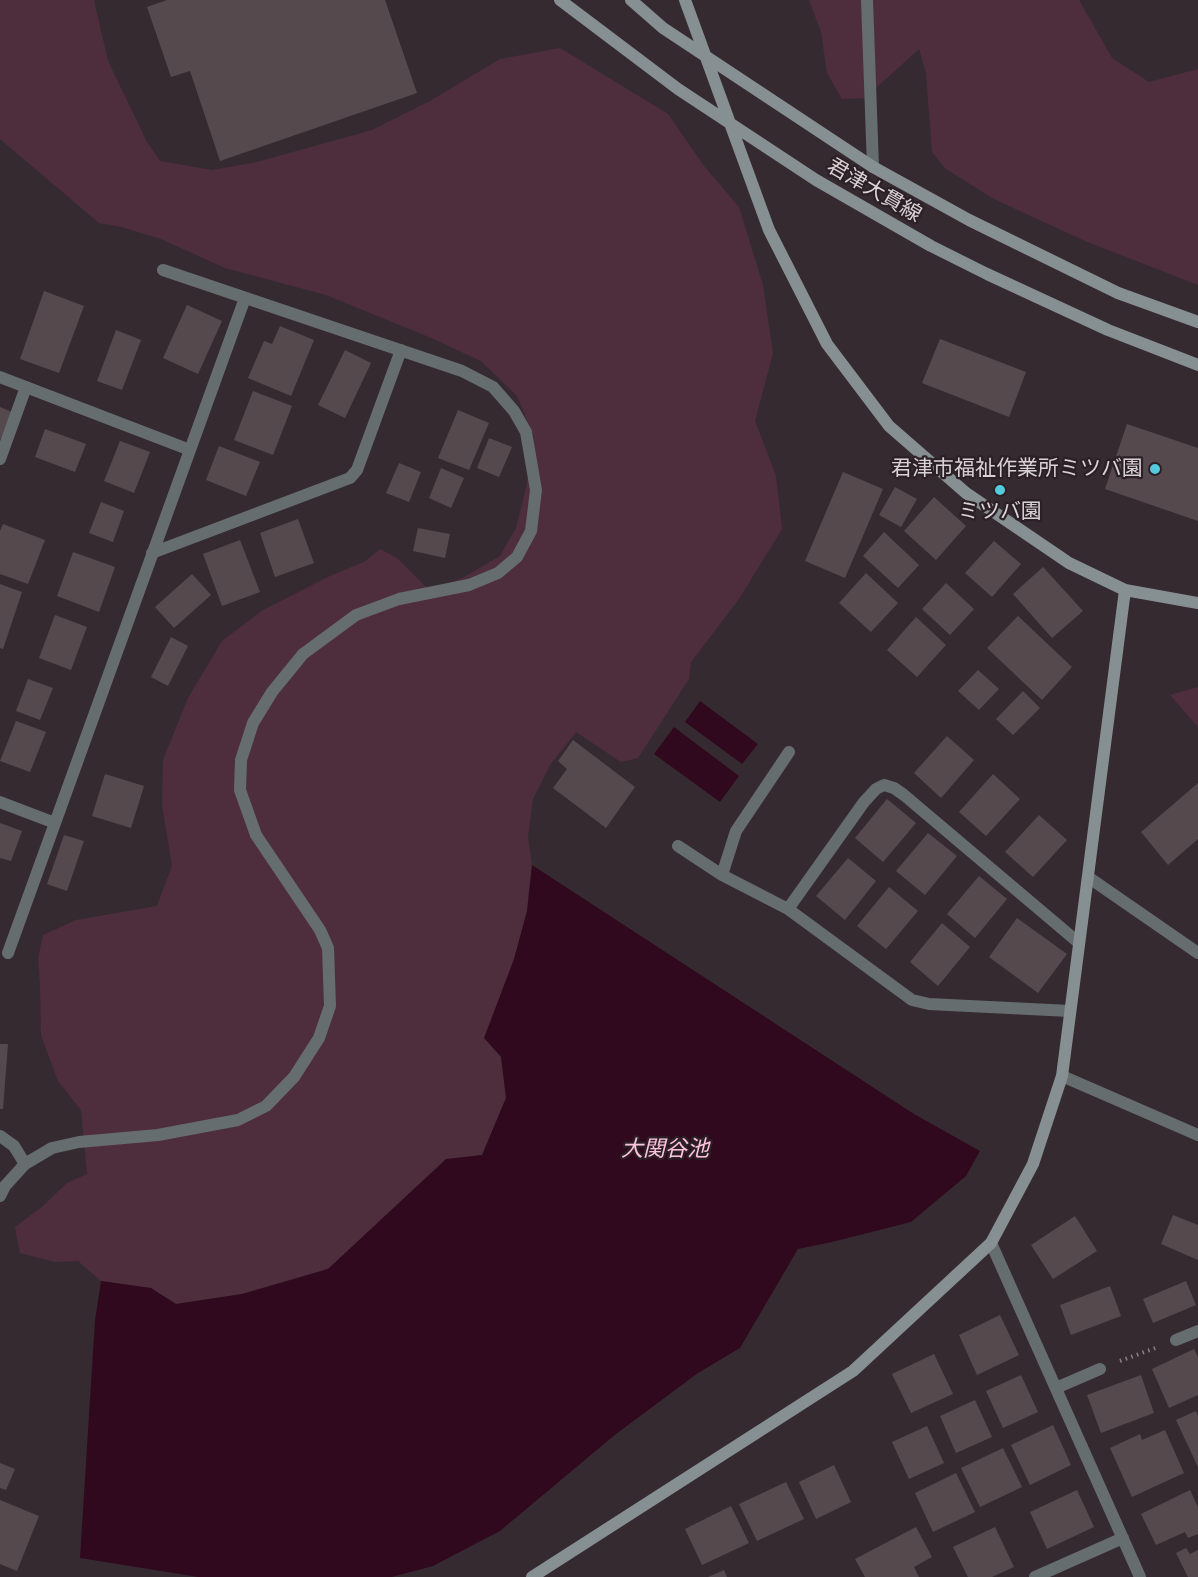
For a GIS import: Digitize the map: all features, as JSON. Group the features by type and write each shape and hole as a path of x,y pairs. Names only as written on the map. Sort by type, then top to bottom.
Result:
{"street":[{"name":"君津大貫線","path":"560,0 678,89 816,180 931,246 1108,330 1198,365"},
{"name":"君津大貫線","path":"632,0 663,28 873,166 969,220 1118,293 1198,322"},
{"path":"685,0 769,230 827,344 889,426 966,494 1069,563 1125,590 1198,603"},
{"path":"867,0 873,166"},
{"path":"0,1196 5,1186 25,1164 52,1149 80,1142 158,1135 238,1120 266,1106 294,1077 319,1038 330,1006 328,948 320,930 256,835 240,790 242,760 253,723 272,692 303,654 356,615 399,599 469,585 498,573 517,557 531,531 536,490 526,432 514,411 493,387 462,371 163,270"},
{"path":"8,953 244,298"},
{"path":"152,553 350,478 357,470 401,350"},
{"path":"0,377 190,450"},
{"path":"0,459 26,387"},
{"path":"532,1577 853,1371 991,1243 1033,1164 1062,1076 1125,590"},
{"path":"722,875 736,831 789,752"},
{"path":"788,909 864,802 876,789 884,785 904,795 1079,943"},
{"path":"0,802 55,823"},
{"path":"678,846 722,875 788,909 912,1000 929,1004 1070,1011"},
{"path":"1088,877 1198,953"},
{"path":"1062,1076 1198,1135"},
{"path":"0,1136 14,1146 25,1164"},
{"path":"991,1243 1140,1577"},
{"path":"1176,1340 1198,1331"},
{"path":"1056,1388 1100,1369"},
{"path":"1035,1577 1123,1538"}],"path":[{"path":"1100,1369 1176,1340"}],"shaded area":[{"path":"0,0 94,0 108,61 147,142 160,161 212,170 257,162 372,130 430,101 500,59 560,48 668,114 704,166 739,207 763,285 773,353 755,421 776,476 782,529 739,599 691,662 689,679 638,758 621,762 576,732 550,765 533,799 528,837 532,865 527,911 514,959 501,1057 506,1098 482,1155 446,1160 328,1269 242,1294 176,1304 151,1288 101,1281 78,1261 55,1262 20,1253 15,1227 43,1206 67,1183 87,1174 81,1110 58,1081 41,1035 38,959 43,935 76,920 157,906 172,866 162,805 163,760 188,698 222,641 263,610 332,575 364,562 380,549 397,558 430,591 464,577 500,556 516,528 526,488 534,437 517,396 481,361 326,295 225,268 161,239 122,227 99,223 0,139"},
{"path":"809,0 1079,0 1112,58 1149,82 1198,69 1198,285 1085,241 994,199 946,169 932,152 926,73 919,49 865,98 842,99 827,73 821,32"},
{"path":"1198,687 1198,727 1170,695"}],"water":[{"path":"700,701 758,744 742,764 685,722"},
{"path":"674,727 739,776 720,802 654,754"},
{"name":"大関谷池","path":"532,865 914,1114 980,1151 966,1176 911,1222 798,1249 740,1348 698,1373 616,1434 500,1531 433,1566 392,1577 198,1577 80,1558 95,1320 101,1281 151,1288 176,1304 242,1294 328,1269 446,1159 482,1155 506,1098 501,1057 484,1038 514,959 527,911"}],"building":[{"path":"167,0 385,0 417,93 220,161 190,71 171,77 147,7"},
{"path":"44,291 84,306 59,373 20,359"},
{"path":"187,305 222,321 198,374 163,358"},
{"path":"280,326 314,340 291,396 248,378 264,341 272,344"},
{"path":"116,330 141,340 122,390 97,381"},
{"path":"940,339 1026,372 1009,417 922,383"},
{"path":"345,350 371,363 345,418 318,405"},
{"path":"253,391 292,406 273,455 234,440"},
{"path":"0,407 12,412 0,440"},
{"path":"458,410 489,423 469,470 438,458"},
{"name":"君津市福祉作業所ミツバ園","path":"1127,424 1198,448 1198,521 1105,489"},
{"path":"45,429 86,444 75,472 35,457"},
{"path":"489,438 512,447 499,477 477,468"},
{"path":"120,441 150,452 134,493 104,481"},
{"path":"219,446 260,462 246,496 206,480"},
{"path":"399,463 421,472 409,502 386,493"},
{"path":"441,468 464,478 451,508 429,498"},
{"path":"843,472 883,489 845,578 805,561"},
{"path":"895,487 917,499 901,527 879,515"},
{"path":"934,497 966,526 936,560 904,531"},
{"path":"101,502 124,511 113,542 89,533"},
{"path":"298,519 314,563 275,577 260,533"},
{"path":"3,524 45,540 28,584 0,574 0,531"},
{"path":"418,528 450,534 445,558 413,551"},
{"path":"884,532 919,565 898,588 863,556"},
{"path":"240,540 260,592 222,606 203,554"},
{"path":"994,541 1021,564 992,597 965,573"},
{"path":"73,552 115,567 99,612 57,596"},
{"path":"1043,567 1083,611 1052,638 1013,594"},
{"path":"866,573 898,603 871,632 839,603"},
{"path":"192,574 211,595 174,628 155,607"},
{"path":"946,583 974,609 950,635 922,609"},
{"path":"0,584 22,592 3,649 0,648"},
{"path":"55,615 87,627 71,670 39,658"},
{"path":"1018,616 1072,667 1042,700 987,648"},
{"path":"916,617 946,645 917,677 887,650"},
{"path":"171,637 188,646 168,686 151,677"},
{"path":"978,670 999,689 979,710 958,691"},
{"path":"28,679 53,688 40,720 16,711"},
{"path":"1023,691 1040,708 1013,735 996,719"},
{"path":"16,721 46,732 30,772 0,761"},
{"path":"947,736 974,760 941,798 914,773"},
{"path":"573,740 635,787 606,828 553,788 567,769 558,761"},
{"path":"105,774 144,786 131,828 92,816"},
{"path":"993,774 1020,799 986,836 959,812"},
{"path":"1198,783 1198,839 1168,865 1141,832"},
{"path":"887,799 916,823 883,862 855,838"},
{"path":"1039,815 1067,840 1033,877 1005,852"},
{"path":"0,823 22,831 11,861 0,858"},
{"path":"928,833 957,856 925,895 896,871"},
{"path":"64,835 84,841 67,891 47,884"},
{"path":"848,858 876,881 845,920 816,896"},
{"path":"979,876 1007,899 975,938 947,914"},
{"path":"889,887 918,911 886,949 857,926"},
{"path":"1017,918 1067,954 1038,993 989,957"},
{"path":"942,923 970,947 938,986 910,962"},
{"path":"0,1044 8,1044 3,1109 0,1109"},
{"path":"1173,1215 1198,1225 1198,1260 1161,1244"},
{"path":"1075,1216 1097,1251 1053,1279 1031,1245"},
{"path":"1186,1281 1196,1305 1153,1323 1143,1299"},
{"path":"1110,1286 1121,1316 1071,1335 1060,1305"},
{"path":"1000,1315 1019,1355 977,1375 959,1335"},
{"path":"1194,1349 1198,1357 1198,1395 1169,1408 1152,1369"},
{"path":"934,1354 953,1394 911,1413 892,1374"},
{"path":"1021,1375 1038,1412 1003,1428 986,1391"},
{"path":"1141,1375 1154,1413 1101,1433 1087,1395"},
{"path":"975,1400 992,1437 956,1453 940,1416"},
{"path":"1196,1411 1198,1416 1198,1467 1176,1420"},
{"path":"1053,1425 1071,1465 1030,1485 1011,1445"},
{"path":"927,1426 944,1463 909,1479 892,1442"},
{"path":"1165,1430 1184,1473 1132,1497 1110,1448 1140,1434 1142,1440"},
{"path":"1003,1448 1022,1487 980,1507 961,1468"},
{"path":"0,1463 15,1469 6,1490 0,1488"},
{"path":"834,1465 851,1502 816,1519 799,1482"},
{"path":"956,1473 975,1512 933,1532 915,1493"},
{"path":"786,1482 804,1519 757,1541 739,1504"},
{"path":"1077,1490 1094,1527 1047,1549 1030,1512"},
{"path":"1190,1490 1198,1507 1198,1534 1188,1538 1185,1532 1156,1545 1141,1514"},
{"path":"0,1500 39,1516 17,1571 0,1564"},
{"path":"731,1506 749,1543 702,1565 685,1529"},
{"path":"916,1527 932,1557 914,1567 919,1577 865,1577 855,1559"},
{"path":"995,1527 1014,1567 992,1577 968,1577 953,1547"},
{"path":"1186,1548 1190,1554 1198,1550 1198,1577 1188,1577 1176,1553"},
{"path":"724,1570 727,1577 708,1577"}],"place":[{"name":"君津市福祉作業所ミツバ園","path":"1155,469"},
{"name":"ミツバ園","path":"1000,490"}]}
